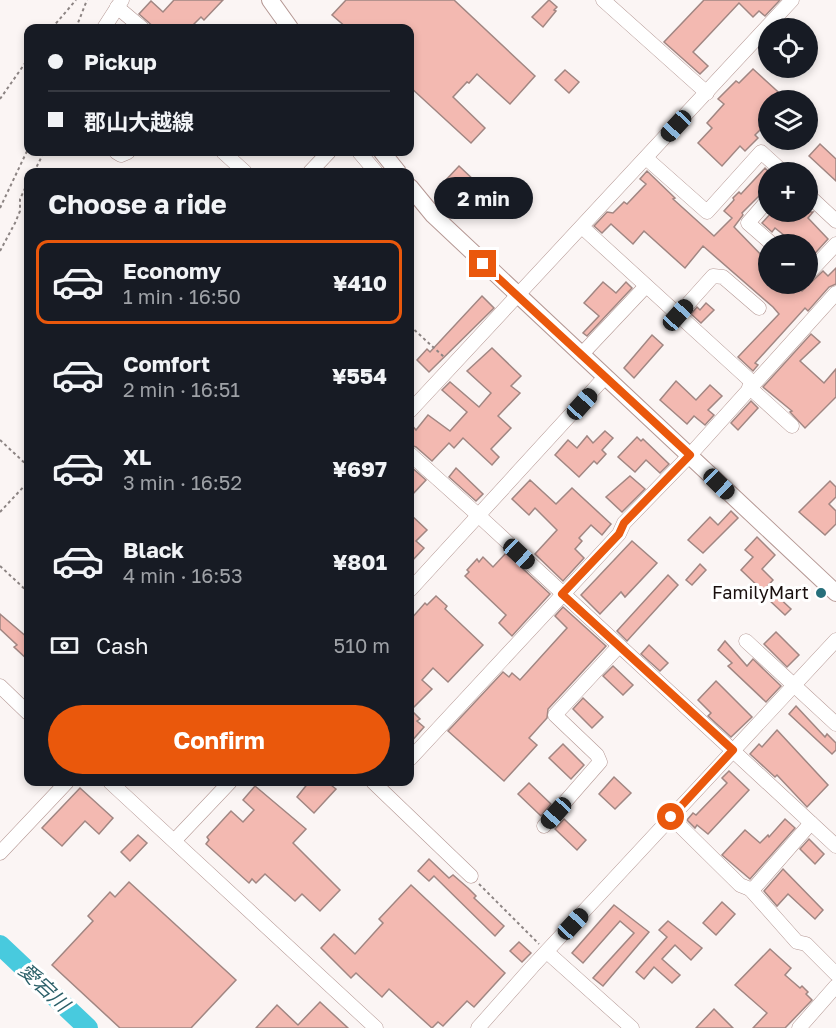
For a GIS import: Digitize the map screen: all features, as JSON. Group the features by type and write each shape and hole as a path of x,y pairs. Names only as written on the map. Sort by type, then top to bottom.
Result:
{"main road":[{"path":"270,0 287,24"},
{"path":"385,156 395,168"},
{"path":"414,196 517,296 836,593"}],"street":[{"path":"603,0 707,93"},
{"path":"414,407 792,0"},
{"path":"107,24 120,4 138,24"},
{"path":"646,159 708,212 761,152 772,162"},
{"path":"227,156 241,168"},
{"path":"314,168 325,156"},
{"path":"362,156 373,168"},
{"path":"818,204 836,221"},
{"path":"758,212 748,223 761,234"},
{"path":"582,227 678,315 792,426"},
{"path":"818,263 836,244"},
{"path":"678,315 713,276 723,277 759,308"},
{"path":"581,355 646,286"},
{"path":"414,755 619,534 624,523 690,455 836,293"},
{"path":"414,586 605,377"},
{"path":"414,458 836,846"},
{"path":"478,1028 836,640"},
{"path":"746,641 836,724"},
{"path":"544,826 600,762 597,755 555,715 619,646"},
{"path":"0,686 24,709"},
{"path":"0,853 63,786"},
{"path":"114,786 376,1028"},
{"path":"175,840 226,786"},
{"path":"383,786 471,876"},
{"path":"671,817 741,885 750,889 797,942 806,944 836,974"},
{"path":"750,889 811,824"},
{"path":"547,952 632,1028"},
{"path":"799,1028 836,986"}],"path":[{"path":"55,24 76,0"},
{"path":"78,24 87,0"},
{"path":"0,99 24,65"},
{"path":"0,208 25,156"},
{"path":"0,251 15,224 24,190"},
{"path":"414,330 452,365"},
{"path":"0,440 24,462"},
{"path":"0,512 24,486"},
{"path":"0,566 24,588"},
{"path":"471,876 547,952"}],"building":[{"path":"174,0 223,0 204,20 201,17 194,24 150,24 139,14 151,1 163,12"},
{"path":"346,0 454,0 535,76 510,104 477,74 469,83 467,82 453,97 485,128 471,143 414,91 414,24 342,24 332,15"},
{"path":"549,0 557,7 543,27 532,17"},
{"path":"704,0 780,0 765,16 759,11 753,17 739,3 693,52 708,66 700,74 664,42"},
{"path":"753,69 758,74 758,78 763,78 776,90 758,90 758,132 755,135 758,138 745,151 740,146 722,166 698,143 712,128 707,123 724,104 718,99 736,81 739,83"},
{"path":"565,70 579,82 569,93 555,80"},
{"path":"820,144 836,159 836,181 809,156 814,150 818,150"},
{"path":"459,166 477,183 462,199 444,182"},
{"path":"647,171 675,198 673,199 714,236 732,218 724,211 739,192 741,194 758,176 758,197 742,213 743,215 734,227 758,252 758,294 703,246 685,268 644,231 633,244 611,224 602,233 594,226 607,212 613,213 624,202 627,204 646,184 640,179"},
{"path":"812,222 828,239 818,250 818,234 782,234 775,228 772,232 762,223"},
{"path":"836,268 836,284 829,287 808,311 805,308 755,363 758,365 753,371 738,357 779,314 758,294 818,294 818,276 823,271 828,276"},
{"path":"603,282 616,293 626,282 632,288 587,336 583,333 599,316 584,303"},
{"path":"482,296 494,308 429,372 417,360 427,349 430,352"},
{"path":"706,303 714,310 701,323 691,314 697,307 700,310"},
{"path":"811,334 820,342 800,361 824,383 836,369 836,397 805,428 790,412 792,411 763,387"},
{"path":"652,335 663,345 634,378 624,368"},
{"path":"492,348 521,376 511,386 520,393 498,416 511,428 491,449 499,457 492,465 463,438 454,448 449,443 432,461 414,446 414,428 416,430 428,415 450,431 467,412 442,390 450,382 479,407 491,393 467,371"},
{"path":"676,381 696,400 710,385 722,396 708,410 714,415 705,425 694,416 687,424 660,400"},
{"path":"751,401 758,408 738,430 731,423"},
{"path":"605,431 613,438 602,450 606,454 597,464 594,461 579,477 555,455 568,440 577,448 587,436 593,443"},
{"path":"637,437 641,441 643,439 669,464 660,473 646,460 635,472 618,457"},
{"path":"456,468 483,494 476,501 449,477"},
{"path":"414,470 426,480 414,493"},
{"path":"630,476 645,489 622,512 606,497"},
{"path":"530,480 556,504 572,488 611,524 602,535 591,525 579,538 582,541 575,549 584,558 563,581 535,554 557,530 535,508 529,515 512,499"},
{"path":"830,481 836,487 836,497 829,504 836,511 836,524 825,535 799,512"},
{"path":"731,511 738,518 703,553 688,540 710,517 718,525"},
{"path":"414,518 427,530 416,541 424,548 414,559"},
{"path":"757,537 775,555 762,569 773,580 763,591 741,570 753,557 745,550"},
{"path":"632,541 657,563 625,597 621,592 600,614 581,595"},
{"path":"506,553 550,594 512,636 499,623 506,615 465,576 469,572 467,570 477,559 479,562 483,557 493,567"},
{"path":"700,564 706,570 692,585 686,580"},
{"path":"668,575 678,585 627,641 617,631"},
{"path":"774,593 791,609 785,615 768,599"},
{"path":"436,596 447,606 445,609 483,645 448,682 433,668 422,680 432,689 414,707 414,615 425,603 427,605"},
{"path":"563,607 606,646 548,709 547,718 529,738 537,745 504,781 448,731 503,672 509,677 512,673 520,680 567,628 555,616"},
{"path":"0,614 24,635 24,656 14,647 17,645 0,629"},
{"path":"776,632 799,655 787,667 764,644"},
{"path":"725,641 747,666 753,659 781,686 766,702 728,666 732,663 718,650"},
{"path":"649,645 668,663 660,671 641,654"},
{"path":"613,666 633,685 623,695 603,676"},
{"path":"716,681 752,717 731,737 708,716 711,713 698,700"},
{"path":"583,698 603,717 592,728 573,709"},
{"path":"796,706 825,737 827,734 836,743 836,750 832,754 789,714"},
{"path":"414,713 420,719 417,721 424,727 414,738"},
{"path":"777,730 828,785 807,807 777,775 775,777 750,754 759,744 762,747"},
{"path":"563,744 584,765 571,779 549,758"},
{"path":"729,771 749,790 708,834 697,825 695,828 687,820 693,813 696,815 727,783 722,778"},
{"path":"614,777 631,793 615,809 599,794"},
{"path":"529,783 551,804 541,816 518,794"},
{"path":"255,786 306,829 293,843 340,890 320,911 302,894 295,901 265,874 256,883 252,879 249,883 206,844 209,840 207,837 231,811 243,822 254,810 243,800"},
{"path":"306,786 332,786 336,789 314,813 297,797"},
{"path":"80,788 113,818 99,834 85,821 62,846 42,828"},
{"path":"564,819 586,840 577,850 555,829"},
{"path":"785,819 795,828 750,879 722,855 745,830 760,843 768,835 769,837"},
{"path":"138,835 147,843 130,861 121,852"},
{"path":"809,839 824,854 815,864 800,849"},
{"path":"429,859 449,878 453,875 468,888 476,896 474,898 504,926 495,936 434,876 429,881 418,871"},
{"path":"783,869 823,910 815,919 788,894 777,906 764,891"},
{"path":"129,882 236,980 191,1028 120,1028 52,965 93,921 88,916 110,892 115,897"},
{"path":"411,885 505,973 474,1007 467,1001 443,1026 438,1022 432,1028 389,989 382,997 356,973 351,978 321,948 334,934 355,954 383,923 379,919"},
{"path":"722,902 735,914 716,935 703,923"},
{"path":"614,905 649,932 603,986 593,978 634,933 620,921 583,963 572,953"},
{"path":"668,921 702,948 691,960 675,945 662,959 680,975 672,983 654,967 644,979 636,972 667,937 659,930"},
{"path":"519,942 531,953 522,962 510,951"},
{"path":"770,949 791,968 785,975 800,988 802,986 812,1000 785,1028 753,1028 767,1013 735,985"},
{"path":"320,1002 348,1028 256,1028 277,1005 298,1025"},
{"path":"714,1009 733,1028 696,1028"}],"waterway":[{"name":"愛宕川","path":"0,945 88,1028"}],"place":[{"name":"FamilyMart","path":"821,593"}],"route":[{"path":"483,264 690,455 624,523 619,534 562,594 733,750 671,817"}]}
